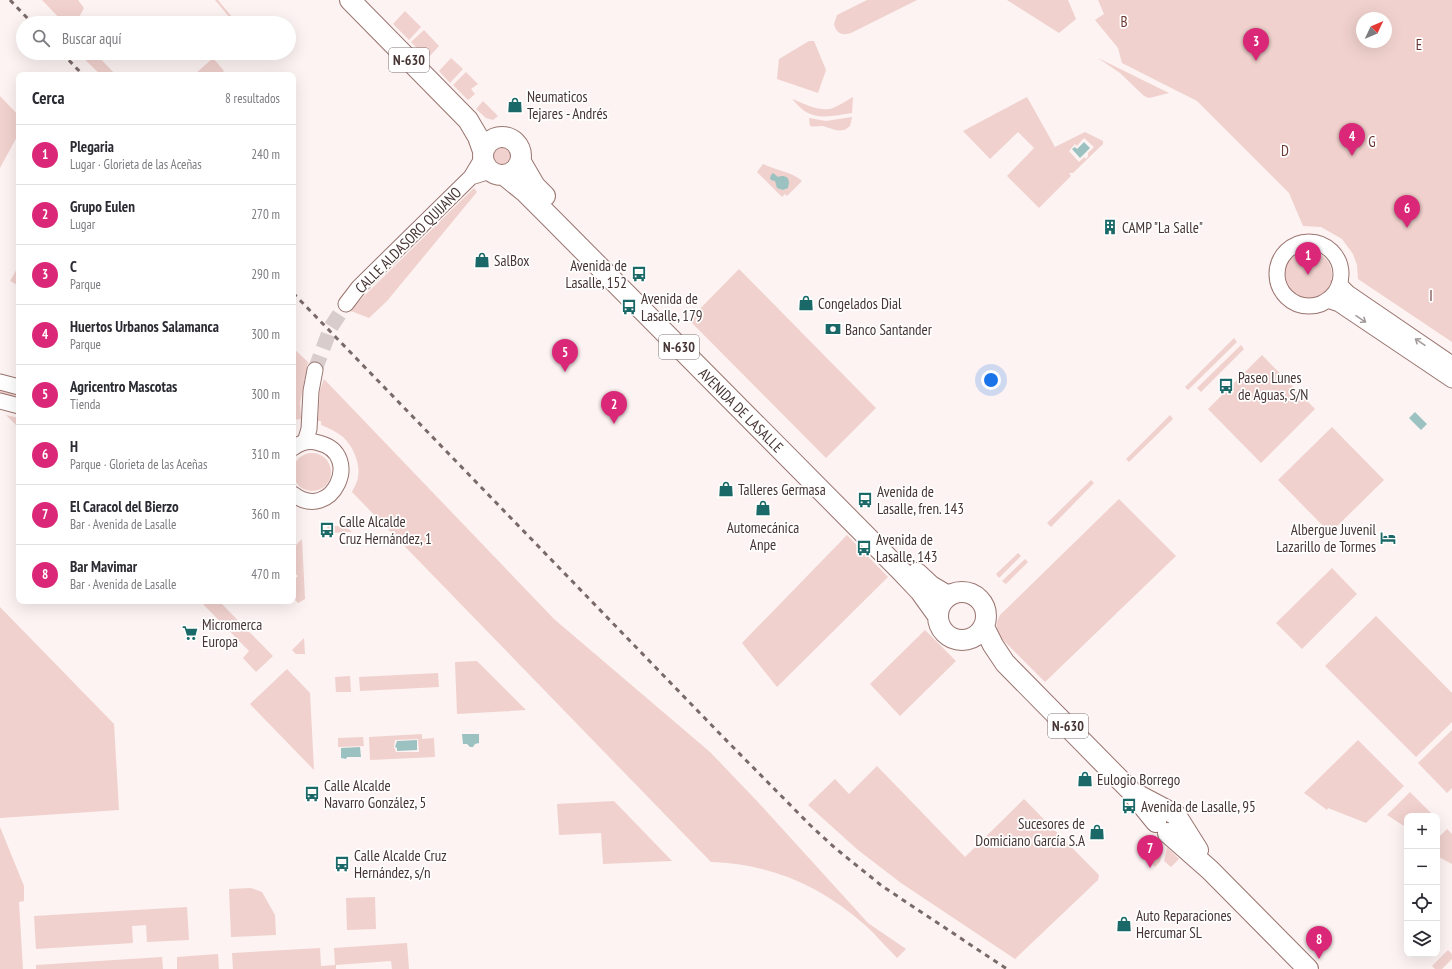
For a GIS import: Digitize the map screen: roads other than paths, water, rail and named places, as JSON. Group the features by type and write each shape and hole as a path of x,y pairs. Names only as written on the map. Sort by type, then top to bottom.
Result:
{"highway":[{"name":"AVENIDA DE LASALLE","path":"350,0 468,120 478,137 490,164 525,192 550,217 920,591 938,616"},
{"name":"AVENIDA DE LASALLE","path":"468,120 503,136"},
{"name":"N-630","path":"503,136 512,139 520,147 522,157 521,162"},
{"path":"503,136 488,142 490,164 514,171 521,162"},
{"name":"AVENIDA DE LASALLE","path":"521,162 535,186 561,213 876,532 931,586 948,596"},
{"name":"N-630","path":"948,596 959,592 965,592 975,596 983,604 986,615 984,627 1005,664 1130,790 1146,800 1168,822 1210,870 1308,969"},
{"path":"938,616 941,605 948,596"},
{"name":"N-630","path":"938,616 939,624 948,636 954,639 962,640 1005,664"},
{"path":"962,640 971,639 979,634 984,627"}],"main road":[{"name":"CALLE ALDASORO QUIJANO","path":"346,304 359,287 471,177 490,164"},
{"path":"1303,242 1315,242 1326,247 1335,255 1341,272 1339,284 1327,300 1308,306 1298,304 1290,300 1279,285 1277,270 1279,261 1284,253 1292,247 1303,242"},
{"path":"1339,284 1348,293 1452,364"},
{"path":"1327,300 1339,304 1452,380"},
{"path":"296,496 305,500 319,500 332,493 340,480 340,463 337,455 331,448 323,444 305,440 315,370"},
{"path":"0,382 16,386"},
{"path":"0,401 16,405"}],"water":[{"path":"1084,142 1090,148 1080,158 1072,149 1075,147 1077,149"},
{"path":"773,173 778,177 787,177 789,181 788,188 783,190 777,188 775,181 771,180 770,178"},
{"path":"1415,412 1427,424 1421,430 1409,418"},
{"path":"462,734 479,734 479,743 475,744 473,747 463,744"},
{"path":"417,740 417,750 397,751 397,748 395,747 397,741"},
{"path":"360,747 361,757 347,757 346,759 341,758 341,748"}],"tunnel":[{"path":"315,370 331,327 346,304"}],"railway":[{"path":"10,0 25,16"},
{"path":"69,60 80,72"},
{"path":"296,296 810,825 835,848 882,886 1007,969"}],"place":[{"name":"C","path":"1256,61"},
{"name":"Neumaticos Tejares - Andrés","path":"515,105"},
{"name":"Huertos Urbanos Salamanca","path":"1352,156"},
{"name":"CAMP \"La Salle\"","path":"1110,227"},
{"name":"H","path":"1407,228"},
{"name":"SalBox","path":"482,260"},
{"name":"Avenida de Lasalle, 152","path":"639,274"},
{"name":"Plegaria","path":"1308,275"},
{"name":"Congelados Dial","path":"806,303"},
{"name":"Avenida de Lasalle, 179","path":"629,307"},
{"name":"Banco Santander","path":"833,329"},
{"name":"Agricentro Mascotas","path":"565,372"},
{"name":"Paseo Lunes de Aguas, S/N","path":"1226,386"},
{"name":"Grupo Eulen","path":"614,424"},
{"name":"Talleres Germasa","path":"726,489"},
{"name":"Avenida de Lasalle, fren. 143","path":"865,500"},
{"name":"Automecánica Anpe","path":"763,508"},
{"name":"Calle Alcalde Cruz Hernández, 1","path":"327,530"},
{"name":"Albergue Juvenil Lazarillo de Tormes","path":"1388,538"},
{"name":"Avenida de Lasalle, 143","path":"864,548"},
{"name":"Micromerca Europa","path":"190,633"},
{"name":"Eulogio Borrego","path":"1085,779"},
{"name":"Calle Alcalde Navarro González, 5","path":"312,794"},
{"name":"Avenida de Lasalle, 95","path":"1129,806"},
{"name":"Sucesores de Domiciano García S.A","path":"1097,832"},
{"name":"Calle Alcalde Cruz Hernández, s/n","path":"342,864"},
{"name":"El Caracol del Bierzo","path":"1150,868"},
{"name":"Auto Reparaciones Hercumar SL","path":"1124,924"},
{"name":"Bar Mavimar","path":"1319,959"}],"park label":[{"name":"B","path":"1124,21"},
{"name":"E","path":"1419,44"},
{"name":"G","path":"1372,141"},
{"name":"D","path":"1285,150"},
{"name":"I","path":"1431,295"}]}
